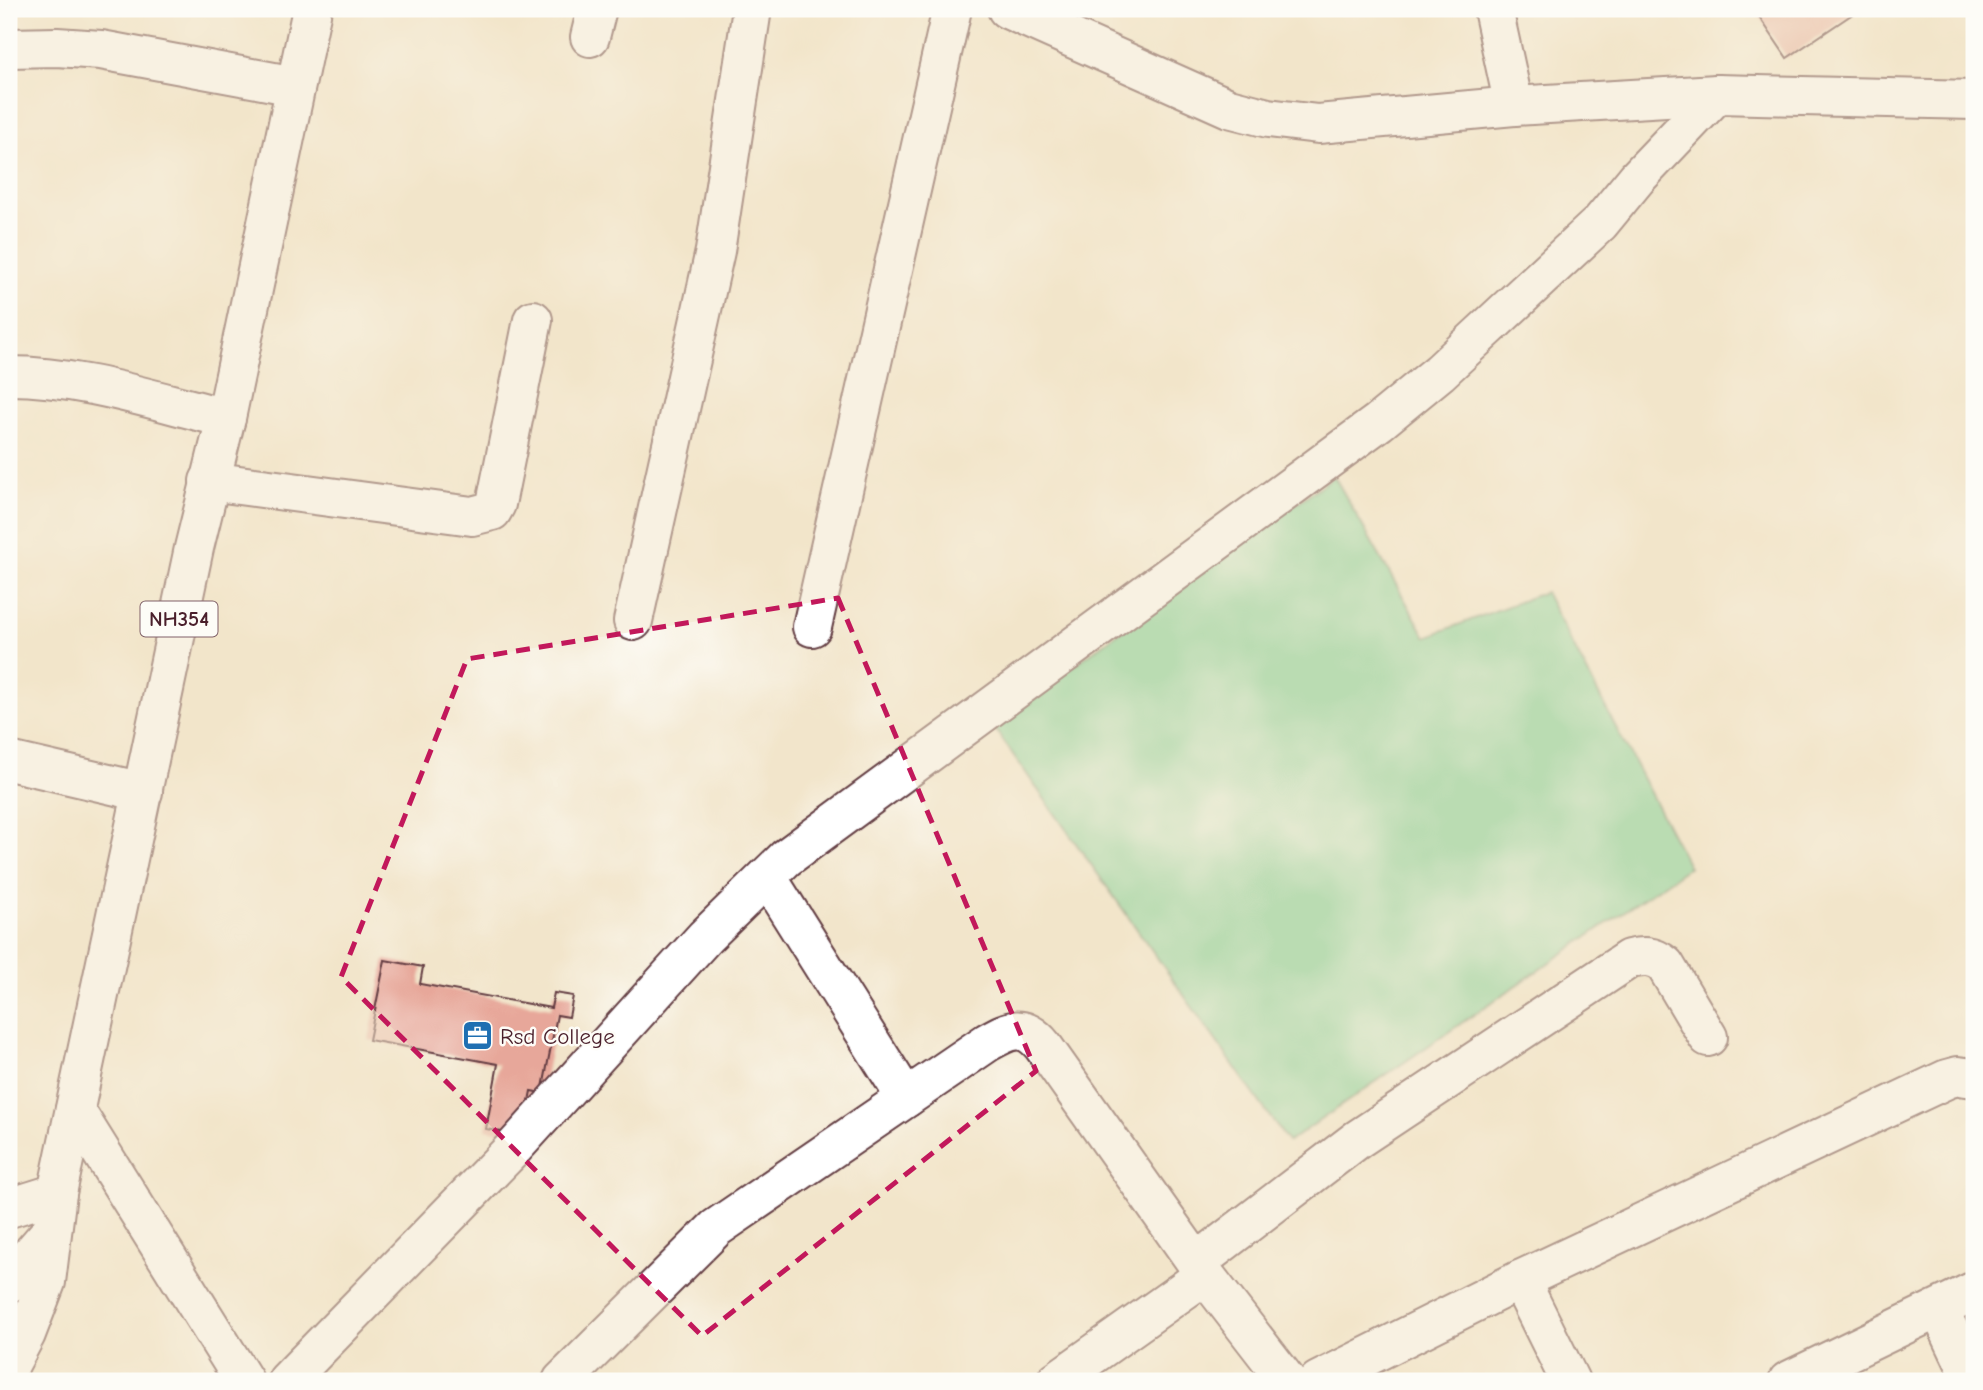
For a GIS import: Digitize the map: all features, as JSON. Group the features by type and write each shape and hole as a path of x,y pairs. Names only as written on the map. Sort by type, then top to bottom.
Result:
{"main road":[{"name":"NH354","path":"9,1366 26,1334 46,1283 55,1211 75,1110 312,9"},
{"path":"633,621 715,251 752,9"},
{"path":"812,627 952,9"},
{"path":"1007,9 1229,108 1268,118 1318,124 1514,106 1717,94 1974,100"},
{"path":"1493,9 1514,106"},
{"path":"9,48 101,50 295,86"},
{"path":"287,1381 510,1152 705,937 786,858 1358,437 1430,380 1601,223 1637,178 1717,94"},
{"path":"209,481 472,516 492,511 496,504 533,320"},
{"path":"9,376 55,378 226,418"},
{"path":"9,761 143,792"},
{"path":"767,877 906,1098"},
{"path":"1056,1381 1200,1269 1357,1139 1629,960 1643,956 1657,958 1665,965 1708,1037"},
{"path":"562,1381 716,1228 1005,1033 1021,1030 1034,1035 1200,1269 1287,1381"},
{"path":"1318,1381 1520,1280 1947,1079 1958,1076 1974,1078"},
{"path":"75,1110 244,1381"},
{"path":"9,1208 55,1211"},
{"name":"NH354","path":"10,1278 55,1211"},
{"path":"1520,1280 1570,1381"},
{"path":"1788,1381 1974,1291"},
{"path":"1939,1309 1973,1381"}],"highlighted area":[{"path":"838,598 1036,1071 702,1336 341,977 467,659"}],"green space":[{"path":"1334,476 1426,637 1545,592 1689,867 1288,1142 992,725"}],"building":[{"path":"1754,9 1860,9 1787,58"},
{"path":"385,960 423,967 420,984 551,1008 554,993 573,996 569,1017 557,1015 542,1093 531,1091 522,1136 486,1129 498,1064 369,1040"}],"place":[{"name":"Rsd College","path":"477,1036"}]}
